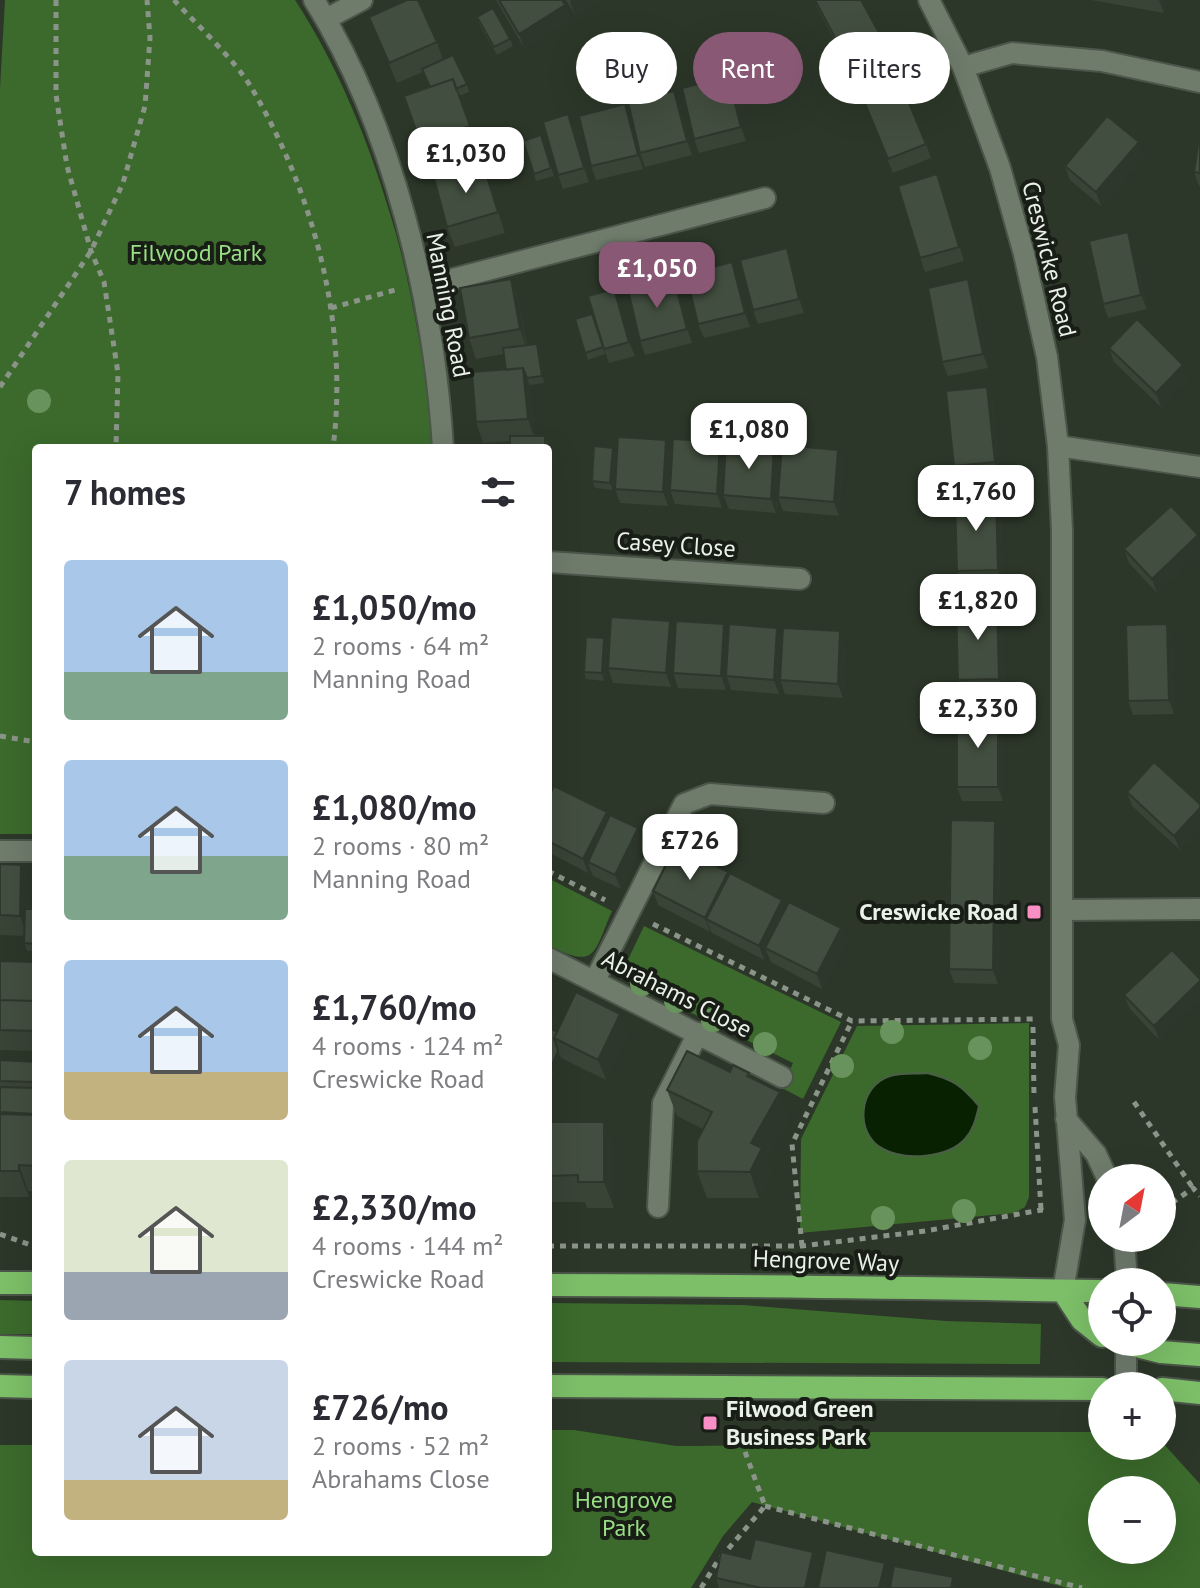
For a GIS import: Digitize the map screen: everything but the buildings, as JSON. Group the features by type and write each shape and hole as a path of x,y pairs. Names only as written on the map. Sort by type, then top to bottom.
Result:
{"highway":[{"path":"0,1283 32,1283"},
{"name":"Hengrove Way","path":"552,1285 1088,1291"},
{"path":"1063,1291 1088,1325"},
{"path":"1176,1295 1200,1297"},
{"path":"0,1347 32,1348"},
{"path":"1176,1353 1200,1355"},
{"path":"0,1386 32,1387"},
{"path":"552,1386 1088,1389"},
{"path":"1176,1390 1200,1393"}],"street":[{"name":"Manning Road","path":"314,0 326,19 381,140 422,287 439,383 443,444"},
{"path":"326,19 362,0"},
{"name":"Creswicke Road","path":"929,0 963,67 1000,168 1024,254 1047,357 1058,446 1062,545 1062,1019 1069,1045 1066,1119 1075,1220 1063,1291"},
{"path":"963,67 1012,53 1102,61 1200,82"},
{"path":"422,287 765,198"},
{"path":"1058,446 1200,467"},
{"name":"Casey Close","path":"552,562 800,579"},
{"path":"595,980 684,804 710,794 824,803"},
{"path":"0,851 32,851"},
{"path":"1063,910 1200,909"},
{"name":"Abrahams Close","path":"552,960 782,1077"},
{"path":"658,1207 663,1103 698,1033"},
{"path":"1066,1119 1096,1154 1101,1164"}],"path":[{"path":"56,0 56,95 67,166 91,251 104,282 118,373 116,444"},
{"path":"0,387 91,251 123,183 145,106 150,38 147,0"},
{"path":"174,0 249,84 269,122 302,202 321,258 331,308 339,398 333,444"},
{"path":"331,308 395,290 422,287"},
{"path":"0,736 32,741"},
{"path":"552,873 852,1021 1062,1019"},
{"path":"802,1246 792,1144 852,1021"},
{"path":"1134,1102 1200,1196"},
{"path":"1176,1200 1193,1188"},
{"path":"552,1246 802,1246 925,1231 1041,1210 1057,1214"},
{"path":"0,1234 32,1246"},
{"path":"741,1441 765,1506"},
{"path":"701,1588 717,1562 765,1506"},
{"path":"765,1506 1082,1588"}],"green space":[{"name":"Filwood Park","path":"5,0 295,0 338,78 382,189 405,268 435,426 435,444 32,444 32,834 0,834 0,88"},
{"path":"552,880 612,911 591,954 585,957 552,947"},
{"path":"644,926 841,1022 803,1099 782,1088 793,1063 629,982 624,968"},
{"path":"1029,1023 1029,1197 1025,1207 1014,1213 800,1233 801,1139 857,1026"},
{"path":"0,1300 32,1301 32,1334 0,1334"},
{"path":"552,1303 743,1305 946,1321 1041,1324 1040,1364 552,1362"},
{"name":"Hengrove Park","path":"552,1430 574,1430 676,1446 757,1445 858,1432 1088,1432 1088,1460 1176,1460 1176,1457 1200,1484 1200,1588 1067,1588 752,1502 723,1536 691,1588 0,1588 0,1445 32,1445 32,1556 552,1556"}],"shaded area":[{"path":"927,1073 956,1084 979,1106 971,1131 957,1145 937,1154 903,1155 883,1149 867,1133 864,1122 866,1100 871,1090 879,1081 890,1076"}],"place":[{"name":"Creswicke Road","path":"1034,912"},
{"name":"Filwood Green Business Park","path":"710,1423"}]}
